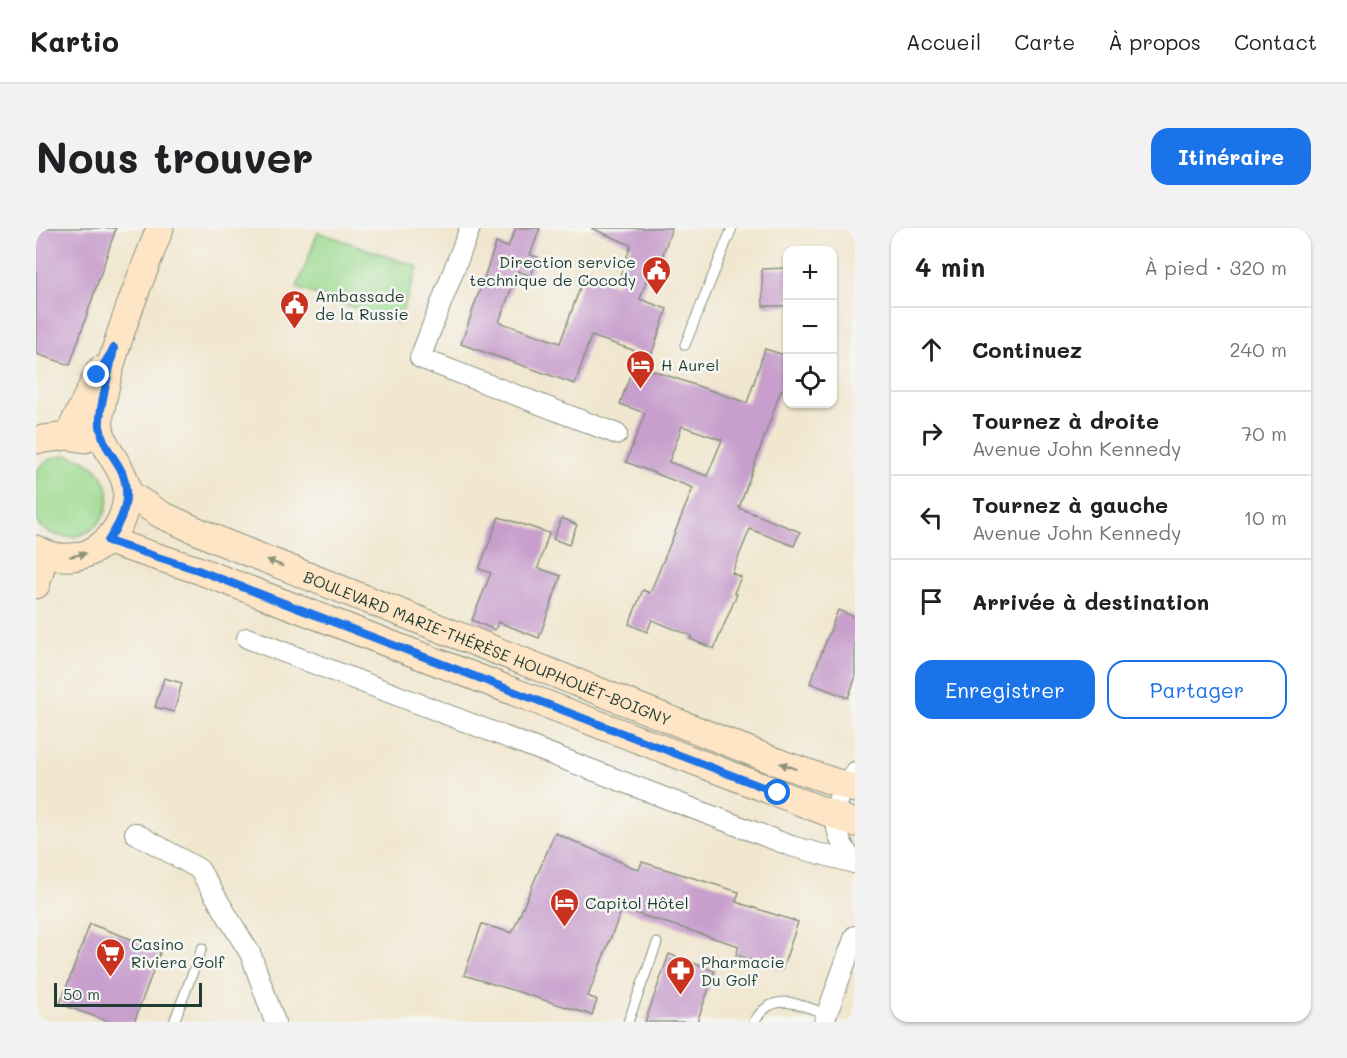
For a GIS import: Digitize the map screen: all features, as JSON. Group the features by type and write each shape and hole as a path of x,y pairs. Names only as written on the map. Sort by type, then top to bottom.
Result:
{"main road":[{"path":"107,452 100,416 114,348 160,228"},
{"path":"47,440 97,375 114,348"},
{"path":"36,585 41,552 68,558 90,553 108,541 123,519 127,493 121,471 107,452 88,440 47,440"},
{"name":"BOULEVARD MARIE-THÉRÈSE HOUPHOUËT-BOIGNY","path":"127,493 162,515 222,542 785,765 851,782"},
{"name":"BOULEVARD MARIE-THÉRÈSE HOUPHOUËT-BOIGNY","path":"108,541 198,570 845,819"}],"street":[{"path":"470,228 420,358 617,434"},
{"path":"247,638 791,846 855,863"},
{"path":"851,782 837,799 845,819 839,841 855,863"},
{"path":"135,833 199,870 250,955 275,1022"},
{"path":"826,1018 855,936"}],"lane":[{"path":"685,345 732,228"},
{"path":"627,1022 657,943"},
{"path":"174,1022 202,948"},
{"path":"754,1022 762,1009 771,1004 787,1001 826,1018"}],"green space":[{"path":"318,232 418,267 398,323 297,288"},
{"path":"66,455 87,462 100,474 107,488 108,503 103,517 93,529 78,536 60,536 50,533 36,522 36,470 50,459"}],"building":[{"path":"36,228 116,228 70,365 36,354"},
{"path":"516,228 540,228 530,255 538,257 531,276 518,271 499,322 560,343 585,274 617,285 631,245 591,228 672,228 662,257 655,255 640,299 667,309 651,356 591,336 575,384 461,344 496,243 508,247"},
{"path":"783,268 783,306 763,306 762,269"},
{"path":"765,349 783,354 783,391 781,390 739,508 800,532 794,546 750,529 732,573 741,577 734,593 737,594 714,649 690,639 692,636 652,620 647,632 629,624 643,590 650,593 693,488 626,462 645,413 620,404 634,364 747,403","holes":["682,426 722,440 707,476 669,462"]},
{"path":"499,517 549,533 538,568 561,576 539,638 498,622 495,630 472,620 491,573 479,569"},
{"path":"562,518 577,525 569,545 553,539"},
{"path":"838,610 855,617 855,679 848,698 810,683"},
{"path":"164,678 182,683 174,712 155,707"},
{"name":"Capitol Hôtel","path":"555,833 639,870 642,862 739,892 736,902 798,922 782,970 736,955 739,946 622,909 588,996 597,1000 592,1015 464,975 482,924 512,933"},
{"name":"Casino Riviera Golf","path":"90,924 161,950 134,1022 110,1022 60,1004"},
{"name":"Pharmacie Du Golf","path":"669,954 715,971 697,1022 645,1022"}],"place":[{"name":"Direction service technique de Cocody","path":"657,296"},
{"name":"Ambassade de la Russie","path":"294,330"},
{"name":"H Aurel","path":"640,390"},
{"name":"Capitol Hôtel","path":"564,928"},
{"name":"Casino Riviera Golf","path":"110,978"},
{"name":"Pharmacie Du Golf","path":"680,996"}],"route":[{"path":"97,375 114,348 111,375 100,416 100,427 107,452 121,471 127,493 123,519 108,541 198,570 778,793"}]}
